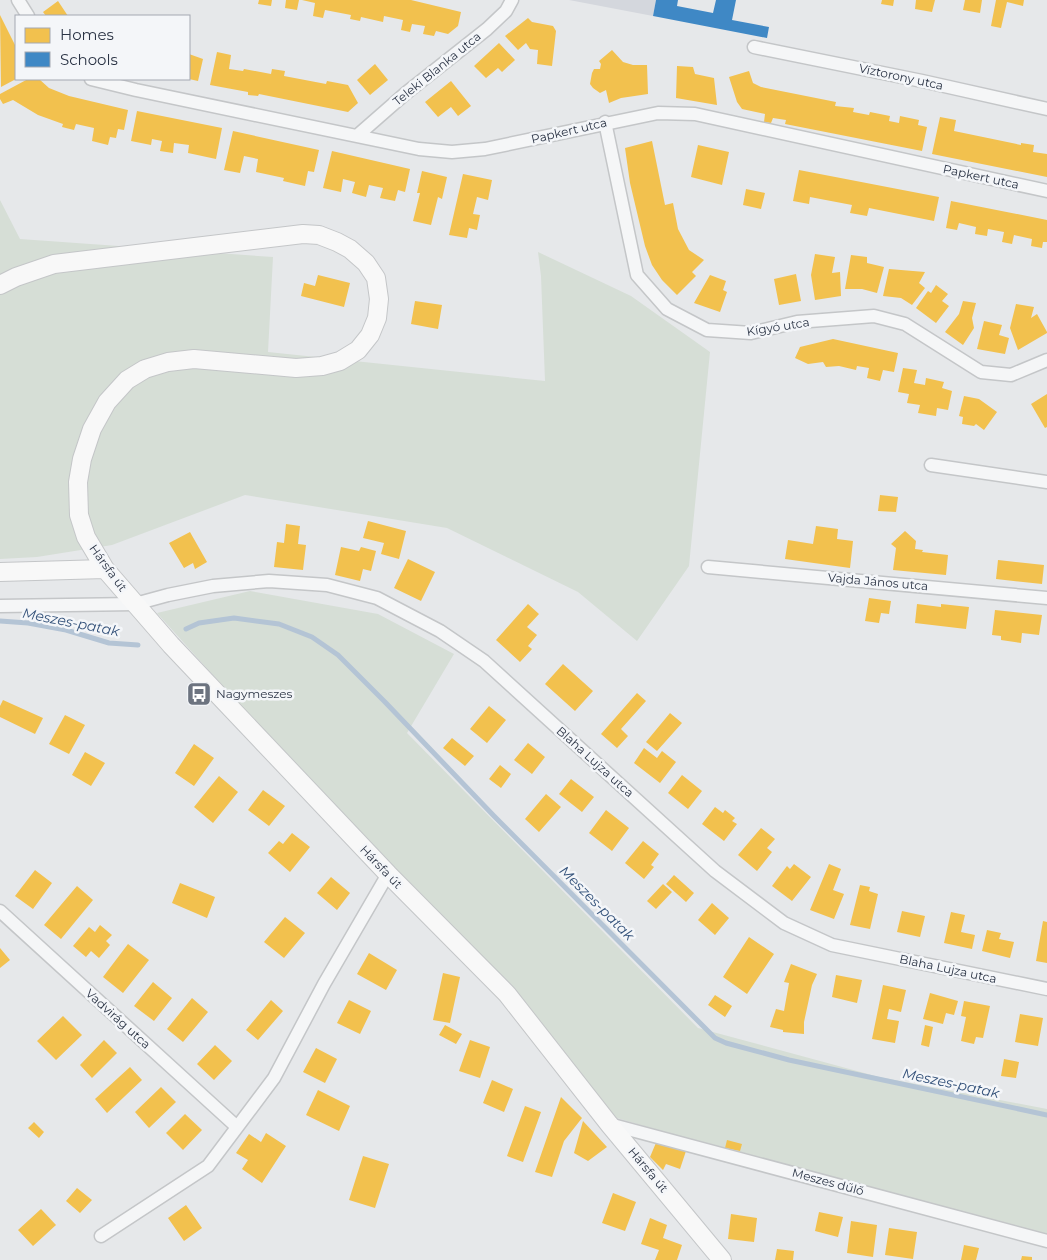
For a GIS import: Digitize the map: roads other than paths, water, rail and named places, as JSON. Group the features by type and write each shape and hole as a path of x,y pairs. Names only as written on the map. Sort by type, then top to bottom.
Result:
{"street":[{"path":"18,0 27,15"},
{"name":"Teleki Blanka utca","path":"358,135 406,93 487,29 506,11 509,1"},
{"name":"Víztorony utca","path":"754,47 922,81 1047,109"},
{"name":"Papkert utca","path":"95,80 419,149 452,152 485,148 557,134 605,122 658,113 695,114 1047,191"},
{"name":"Kígyó utca","path":"605,122 637,274 667,309 675,314 707,330 750,333 797,322 874,316 905,324 981,372 1011,375 1047,360"},
{"name":"Hársfa út","path":"0,285 16,277 54,264 303,234 319,235 337,242 350,249 366,263 376,278 379,299 377,318 370,335 358,350 340,361 322,366 296,368 194,359 168,362 145,369 127,380 107,402 92,429 82,459 78,482 79,514 86,537 105,568 171,645 388,874 507,994 609,1124 722,1260"},
{"path":"930,464 1047,482"},
{"name":"Vajda János utca","path":"708,567 1047,598"},
{"path":"0,572 105,568"},
{"name":"Blaha Lujza utca","path":"0,606 135,604 213,586 269,581 327,586 377,598 440,631 484,661 715,871 784,923 832,945 1047,989"},
{"path":"101,1236 208,1166 274,1078 324,984 388,874"},
{"name":"Vadvirág utca","path":"0,911 237,1127"},
{"name":"Meszes dűlő","path":"609,1124 1047,1241"}],"waterway":[{"name":"Meszes-patak","path":"186,629 199,623 234,618 279,624 312,637 338,655 494,816 715,1038 726,1043 789,1060 1047,1115"},
{"name":"Meszes-patak","path":"0,621 28,623 66,630 109,643 138,645"}],"place":[{"name":"Nagymeszes","path":"199,694"}]}
